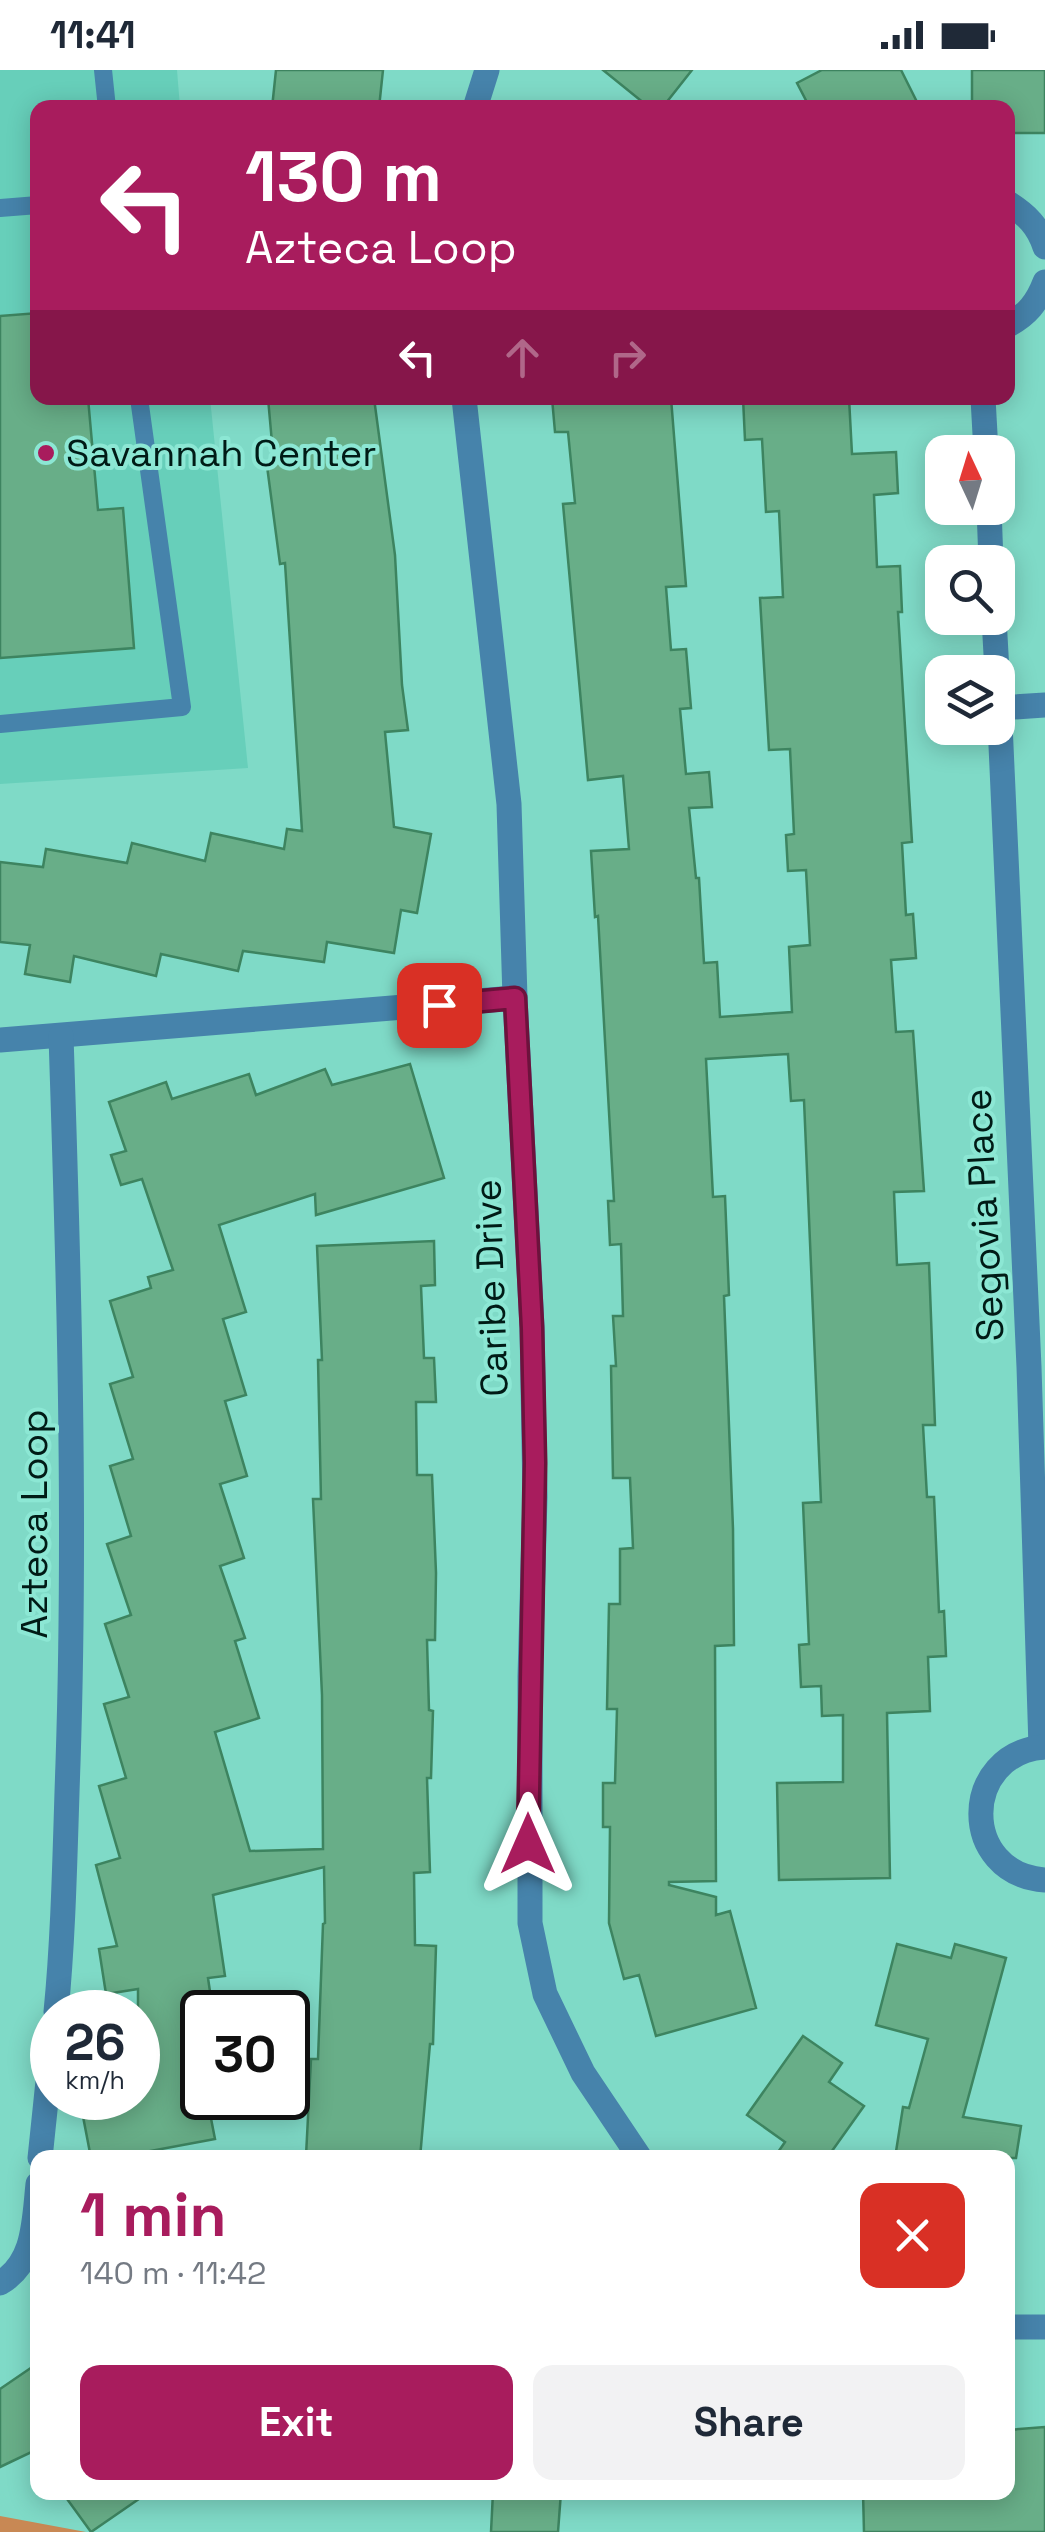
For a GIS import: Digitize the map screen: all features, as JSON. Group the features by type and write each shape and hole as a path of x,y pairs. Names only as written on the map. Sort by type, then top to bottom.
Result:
{"street":[{"path":"478,100 487,70"},
{"path":"1015,208 1040,232 1045,248"},
{"path":"1015,321 1039,298 1045,282"},
{"name":"Caribe Drive","path":"465,405 508,804 532,1328 535,1478 530,1922 545,1994 583,2073 630,2150"},
{"path":"983,405 985,435"},
{"path":"1015,707 1045,706"},
{"name":"Segovia Place","path":"1000,745 1043,1747 1020,1752 996,1771 982,1799 980,1820 985,1840 997,1858 1013,1871 1045,1880"},
{"path":"0,1040 515,998"},
{"name":"Azteca Loop","path":"57,1990 66,1844 72,1542 70,1312 60,1036"},
{"path":"41,2150 44,2120"},
{"path":"0,2283 13,2276 27,2255 30,2236"},
{"path":"1015,2327 1045,2326"}],"lane":[{"path":"104,70 106,100"},
{"path":"0,208 30,205"},
{"path":"0,724 182,707 140,405"}],"shaded area":[{"path":"0,70 177,70 179,100 30,100 30,405 211,405 248,768 0,784"},
{"path":"0,2516 86,2532 0,2532"}],"building":[{"path":"276,70 383,70 380,100 273,100"},
{"path":"603,70 692,70 668,100 640,100"},
{"path":"822,70 901,70 916,100 806,100 797,83"},
{"path":"972,70 1045,70 1045,133 1015,133 1015,100 972,100"},
{"name":"Savannah Center","path":"30,314 30,405 89,405 98,510 123,508 134,648 0,658 0,316"},
{"path":"269,405 375,405 395,555 408,730 385,732 394,827 431,834 417,913 401,910 394,953 327,942 324,962 243,951 238,971 161,954 156,976 74,956 70,982 25,974 30,945 0,942 0,862 43,867 46,849 127,863 132,843 205,861 211,833 284,849 287,829 302,831 285,563 280,564 267,466 274,465"},
{"path":"553,405 672,405 686,586 666,587 671,650 686,649 691,708 680,709 686,774 709,772 712,807 689,808 699,878 704,963 717,962 720,1017 792,1012 789,947 810,945 806,870 788,871 786,835 794,834 790,749 769,750 760,598 783,597 779,511 766,512 762,439 745,440 743,405 849,405 852,454 896,452 898,493 874,495 877,567 900,566 902,612 898,612 912,842 902,843 906,915 913,914 916,958 891,960 896,1032 913,1031 924,1191 894,1192 897,1265 929,1263 935,1425 923,1425 927,1497 934,1497 939,1612 944,1611 946,1656 928,1657 930,1711 887,1713 890,1878 779,1880 777,1783 843,1782 843,1715 822,1716 821,1686 801,1687 799,1645 809,1644 803,1503 821,1502 804,1100 791,1101 788,1054 706,1059 713,1197 725,1196 729,1295 724,1296 734,1645 715,1646 716,1881 669,1885 716,1897 716,1915 730,1911 756,2008 656,2036 639,1975 624,1979 609,1923 610,1827 603,1827 603,1783 615,1783 617,1709 607,1709 609,1604 620,1604 620,1549 633,1548 630,1478 613,1478 611,1366 616,1366 613,1316 623,1316 621,1244 610,1245 608,1201 614,1201 591,851 629,849 623,776 588,780 563,504 575,503 568,432 555,432"},
{"path":"410,1064 444,1178 316,1215 315,1194 219,1225 246,1312 223,1319 246,1395 225,1401 247,1476 220,1484 244,1558 220,1566 245,1638 235,1641 259,1718 215,1732 250,1851 323,1849 322,1695 313,1499 321,1499 318,1360 322,1360 317,1246 434,1241 435,1285 421,1286 424,1358 434,1358 436,1402 416,1402 417,1475 432,1475 436,1573 435,1640 427,1640 429,1710 433,1711 431,1778 427,1778 430,1872 414,1873 415,1945 436,1946 433,2044 421,2150 306,2150 311,2059 318,2059 324,1867 213,1895 225,1976 208,1978 210,1990 180,1990 180,2120 211,2120 215,2139 156,2150 89,2150 84,2120 160,2120 160,1990 105,1990 99,1949 117,1946 96,1865 120,1858 99,1786 126,1778 104,1704 129,1697 105,1624 131,1615 107,1544 131,1536 110,1466 133,1459 110,1384 133,1377 110,1301 151,1288 148,1277 173,1270 142,1179 121,1185 111,1155 126,1151 109,1102 166,1082 172,1099 249,1074 256,1095 325,1069 332,1085"},
{"path":"897,1944 951,1958 955,1944 1006,1958 963,2117 1021,2126 1016,2158 1015,2150 896,2150 903,2107 909,2108 928,2039 876,2025"},
{"path":"803,2036 842,2063 829,2082 864,2106 833,2150 780,2150 785,2142 747,2115"},
{"path":"30,2368 30,2453 0,2467 0,2389"},
{"path":"1045,2427 1045,2532 864,2532 863,2500 1015,2500 1015,2429"},
{"path":"68,2500 137,2500 91,2532"},
{"path":"493,2500 560,2500 558,2532 491,2532"}],"place":[{"name":"Savannah Center","path":"46,453"}],"route":[{"path":"439,1005 515,998 535,1463 528,1844"}]}
